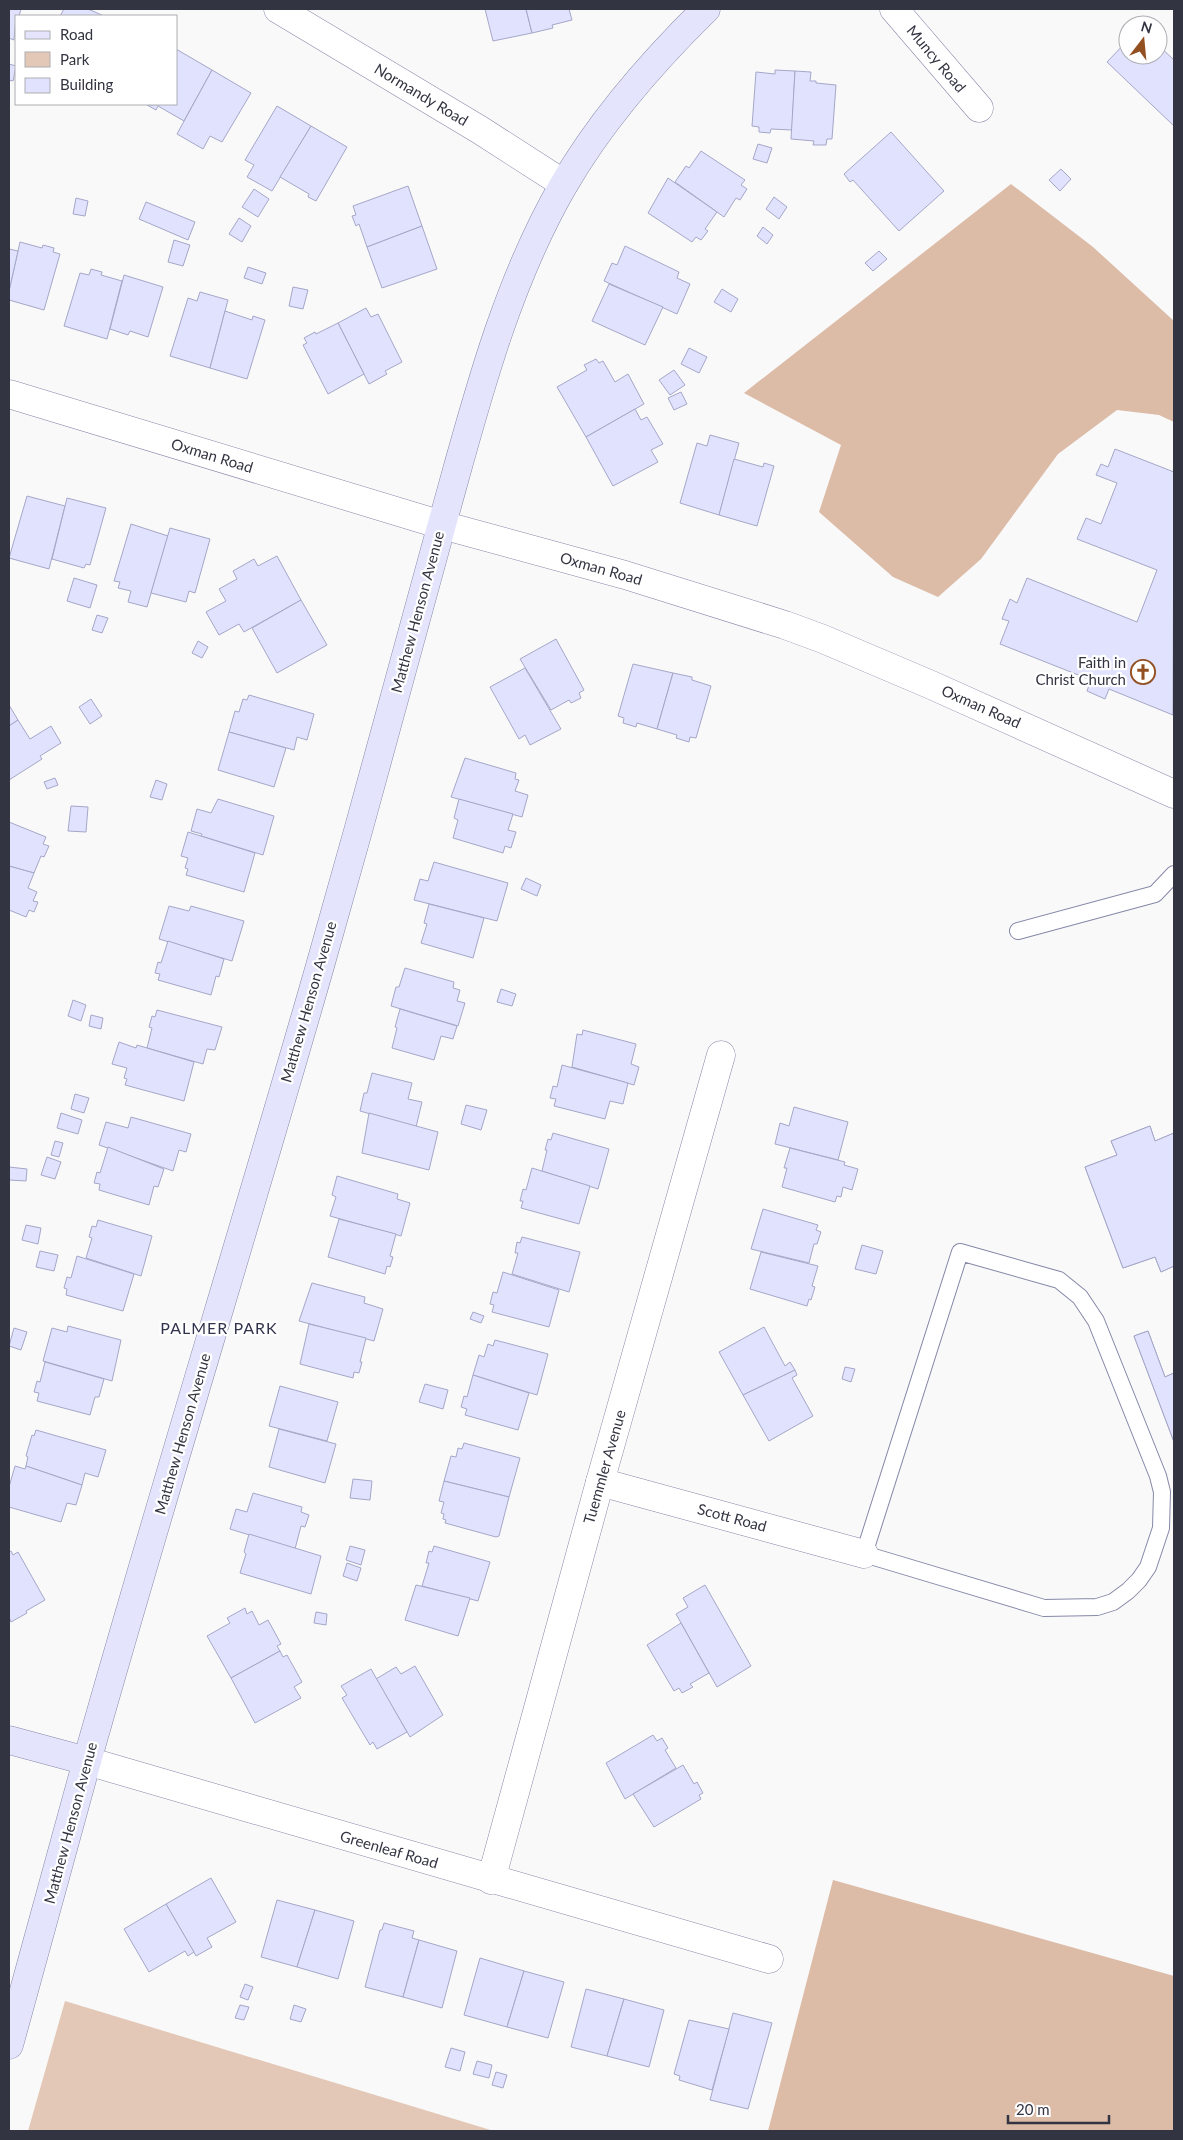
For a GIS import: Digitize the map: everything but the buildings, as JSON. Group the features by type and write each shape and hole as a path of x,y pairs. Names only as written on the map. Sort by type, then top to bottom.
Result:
{"street":[{"name":"Normandy Road","path":"278,9 471,125 564,184"},
{"name":"Matthew Henson Avenue","path":"9,2045 87,1761 321,964 473,413 506,309 535,240 564,184 603,126 634,85 706,9"},
{"name":"Muncy Road","path":"894,9 979,108"},
{"name":"Oxman Road","path":"9,394 442,525 624,575 785,625 929,684 1174,794"},
{"name":"Tuemmler Avenue","path":"491,1880 600,1482 721,1055"},
{"name":"Scott Road","path":"600,1482 864,1554"},
{"name":"Greenleaf Road","path":"9,1740 770,1959"}],"lane":[{"path":"1018,931 1155,894 1174,874"},
{"path":"960,1252 1059,1280 1080,1297 1096,1321 1158,1476 1162,1492 1161,1528 1148,1567 1139,1580 1113,1602 1097,1607 1044,1608 864,1554 960,1252"}],"green space":[{"path":"65,2001 494,2131 28,2131"}],"shaded area":[{"path":"1011,184 1093,247 1174,321 1174,422 1159,415 1117,410 1058,454 981,559 938,597 893,577 819,512 841,445 744,393"},
{"path":"833,1880 1174,1976 1174,2131 768,2131"}],"place":[{"name":"Faith in Christ Church","path":"1143,672"}],"district":[{"name":"PALMER PARK","path":"219,1328"}]}
